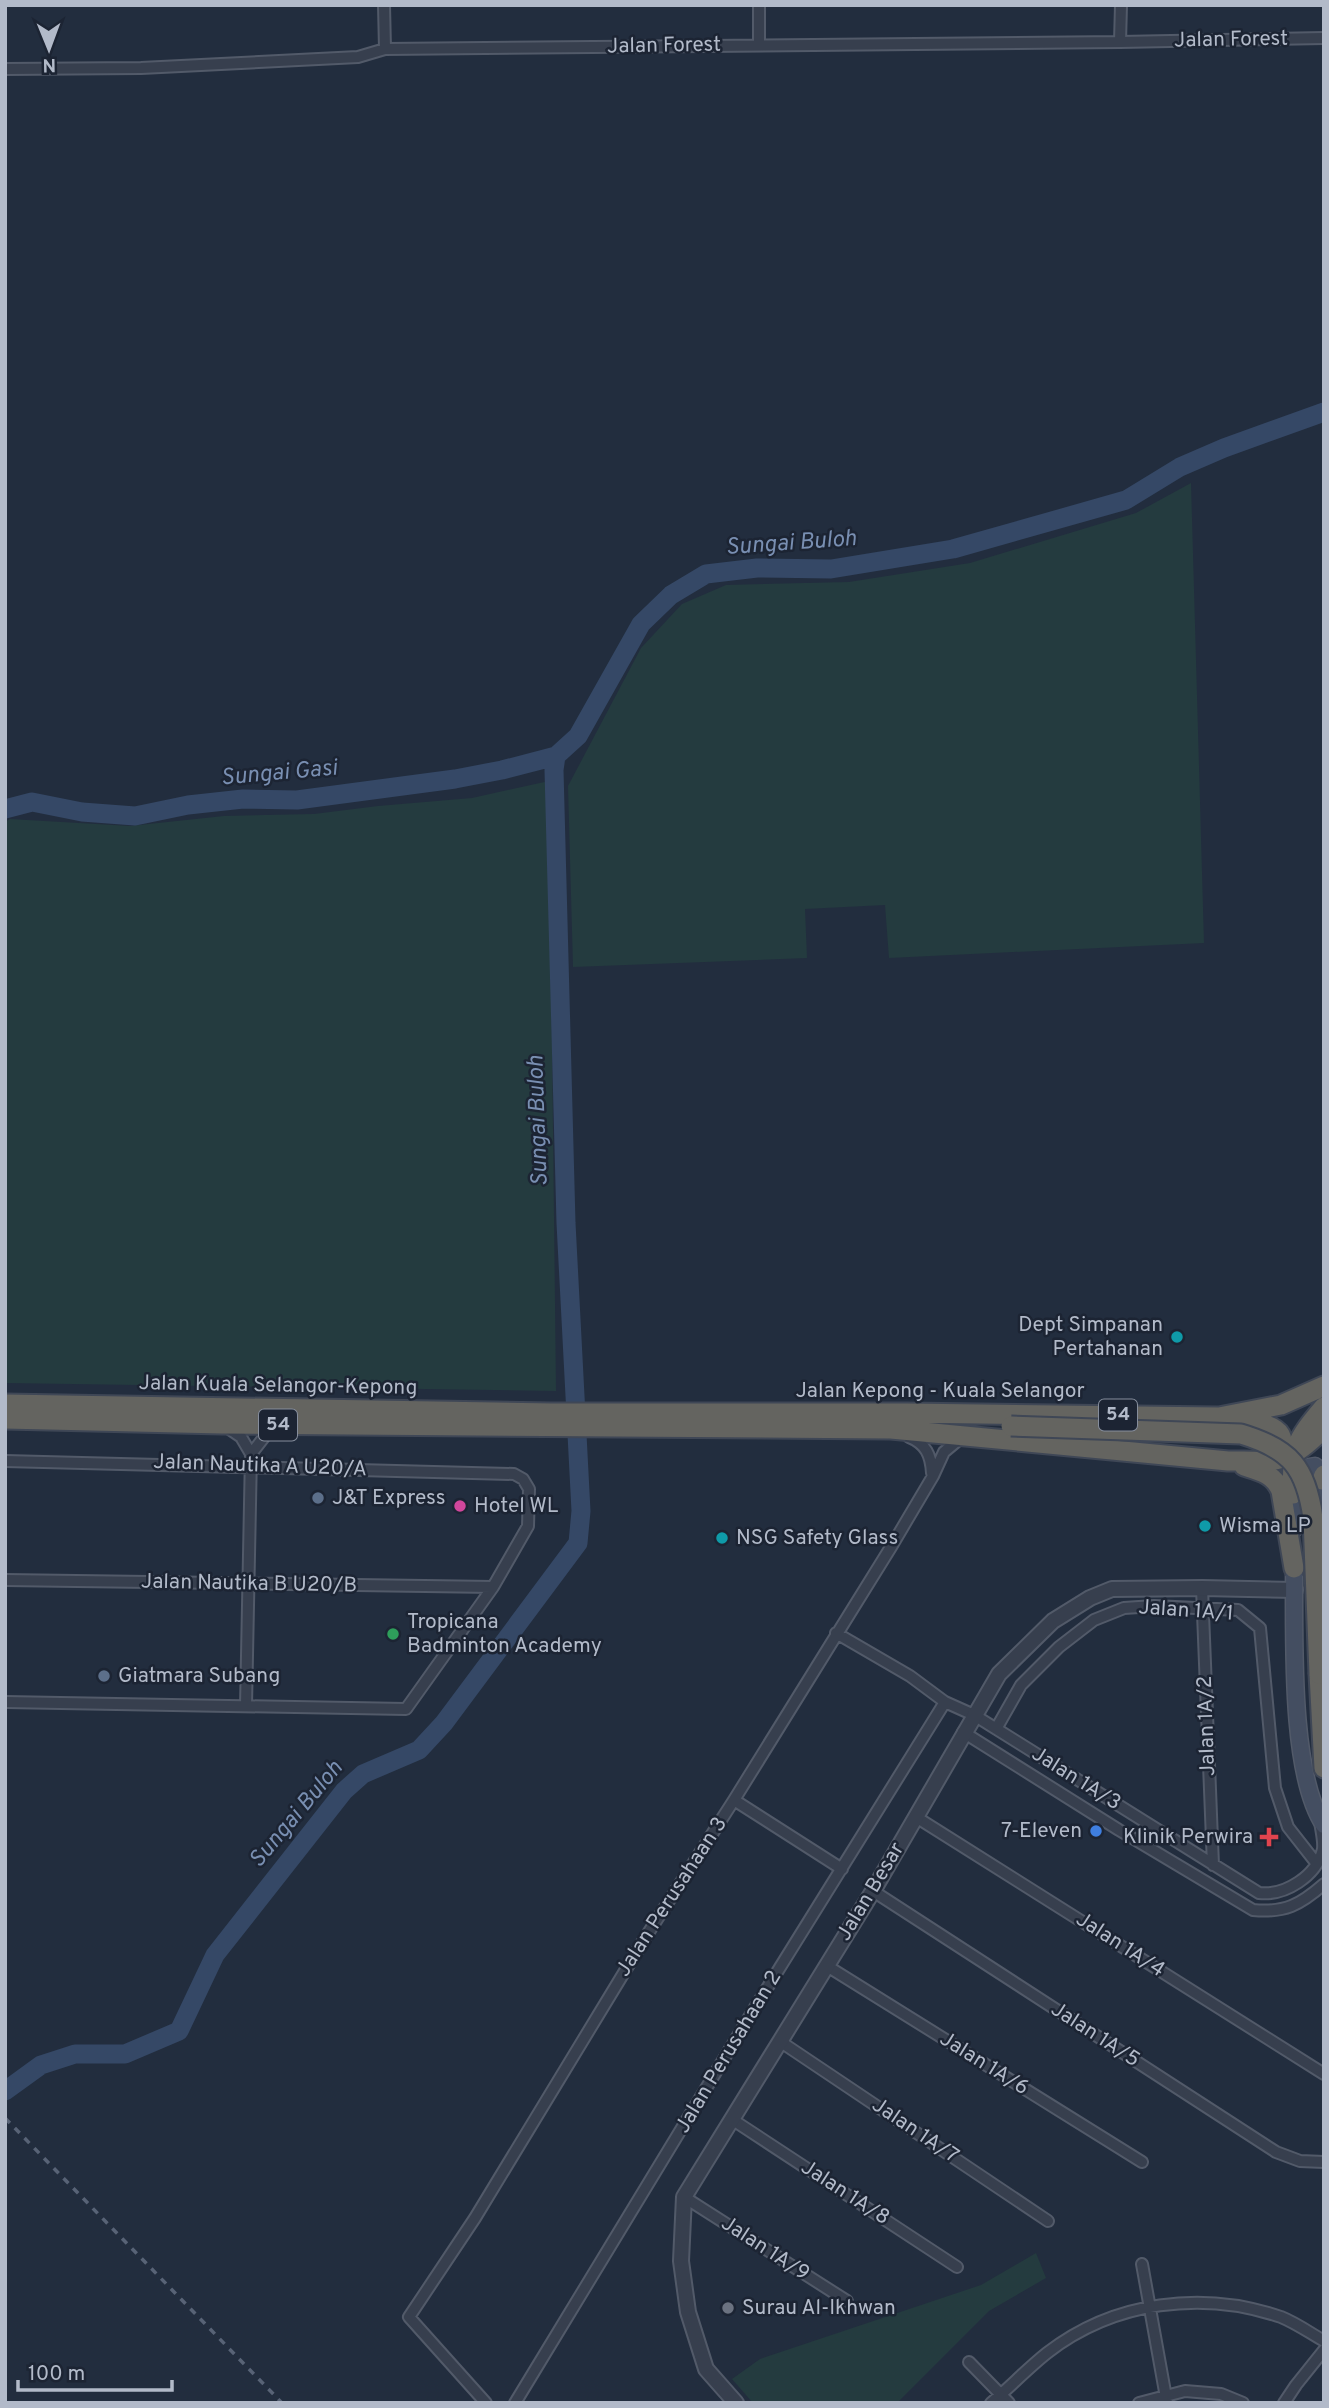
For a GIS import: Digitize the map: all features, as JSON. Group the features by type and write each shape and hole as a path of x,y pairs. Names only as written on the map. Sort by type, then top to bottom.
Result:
{"highway":[{"name":"Jalan Kepong - Kuala Selangor","path":"592,1421 906,1413 1219,1417 1251,1413 1281,1405 1324,1386"},
{"name":"Jalan Kuala Selangor-Kepong","path":"5,1405 551,1420"},
{"path":"1293,1494 1295,1454 1300,1435 1324,1407"},
{"path":"906,1413 948,1422 1241,1434 1267,1442 1283,1452 1306,1481 1310,1494 1324,1768"},
{"path":"1219,1417 1250,1420 1276,1429 1282,1436 1283,1444 1270,1461"},
{"name":"Jalan Kuala Selangor-Kepong","path":"5,1419 281,1425 551,1420"},
{"name":"Jalan Kepong - Kuala Selangor","path":"551,1420 891,1429 963,1436"},
{"name":"54","path":"963,1436 1228,1461 1270,1461 1295,1454 1324,1429"},
{"path":"1228,1461 1264,1472 1277,1483 1281,1491 1294,1568"}],"main road":[{"path":"1321,1822 1302,1761 1296,1683 1294,1590 1293,1494 1303,1468 1315,1466 1323,1477 1324,1557"}],"street":[{"path":"384,5 384,49"},
{"path":"759,45 760,5"},
{"path":"1120,42 1121,5"},
{"name":"Jalan Forest","path":"5,69 141,68 344,58 384,49 1324,38"},
{"path":"222,1424 241,1437 251,1454 246,1706"},
{"path":"251,1454 265,1436 281,1425"},
{"path":"891,1429 919,1441 928,1451 933,1476"},
{"name":"Jalan Perusahaan 3","path":"486,2403 410,2318 475,2218 645,1938 734,1800 933,1476 944,1452 963,1436"},
{"name":"Jalan Nautika A U20/A","path":"5,1461 514,1474 523,1479 529,1489 528,1526 493,1587"},
{"name":"Jalan Nautika B U20/B","path":"5,1580 493,1587"},
{"path":"5,1702 406,1709 493,1587"},
{"name":"Jalan 1A/2","path":"1202,1588 1213,1865"},
{"name":"Jalan Besar","path":"736,2403 706,2369 688,2312 681,2261 684,2197 873,1892 963,1732 999,1674 1053,1621 1090,1598 1112,1589 1294,1590"},
{"name":"Jalan 1A/1","path":"996,1728 1021,1685 1059,1647 1094,1620 1124,1608 1154,1606 1238,1610 1260,1628 1275,1788 1288,1827 1317,1864"},
{"name":"Jalan 1A/3","path":"836,1633 910,1676 945,1702 996,1728 1259,1893 1272,1895 1300,1882 1317,1864"},
{"name":"Jalan Perusahaan 2","path":"515,2403 945,1702"},
{"name":"Jalan 1A/3","path":"963,1732 1253,1910 1272,1912 1298,1904 1324,1884"},
{"path":"734,1800 842,1869"},
{"name":"Jalan 1A/4","path":"916,1816 1324,2074"},
{"path":"1317,1864 1322,1849 1321,1822"},
{"path":"1300,1882 1311,1895"},
{"name":"Jalan 1A/5","path":"873,1892 1276,2152 1300,2161 1324,2162"},
{"name":"Jalan 1A/6","path":"827,1966 1142,2161"},
{"name":"Jalan 1A/7","path":"781,2042 1048,2221"},
{"name":"Jalan 1A/8","path":"733,2120 957,2267"},
{"name":"Jalan 1A/9","path":"684,2197 847,2301"},
{"path":"1142,2264 1166,2399"},
{"path":"991,2403 1005,2398 1048,2353 1078,2333 1110,2317 1175,2302 1207,2301 1240,2305 1284,2318 1324,2340"},
{"path":"1284,2403 1324,2350"},
{"path":"969,2362 1005,2398"},
{"path":"1139,2403 1166,2399 1185,2391 1221,2394 1243,2403"}],"green space":[{"path":"1191,483 1204,943 889,958 885,905 805,909 807,958 573,967 568,786 641,648 682,604 726,585 849,582 970,563 1136,513"},
{"path":"549,781 556,1391 5,1383 5,822 10,819 130,826 224,816 314,814 472,798"},
{"path":"1036,2253 1046,2278 989,2311 897,2403 753,2403 732,2379 760,2359 981,2285"}],"waterway":[{"name":"Sungai Buloh","path":"5,2091 41,2065 75,2054 125,2054 179,2031 215,1955 344,1791 363,1774 419,1750 444,1723 578,1543 581,1511 566,1223 554,770 556,756 578,736 641,624 671,595 706,574 757,568 831,569 953,549 1126,500 1180,467 1324,412"},
{"name":"Sungai Gasi","path":"5,809 32,802 82,812 135,816 188,805 243,799 297,800 455,779 556,756"}],"railway":[{"path":"5,2118 282,2403"}],"place":[{"name":"Dept Simpanan Pertahanan","path":"1177,1337"},
{"name":"J&T Express","path":"318,1498"},
{"name":"Hotel WL","path":"460,1506"},
{"name":"Wisma LP","path":"1205,1526"},
{"name":"NSG Safety Glass","path":"722,1538"},
{"name":"Tropicana Badminton Academy","path":"393,1634"},
{"name":"Giatmara Subang","path":"104,1676"},
{"name":"7-Eleven","path":"1096,1831"},
{"name":"Klinik Perwira","path":"1269,1837"},
{"name":"Surau Al-Ikhwan","path":"728,2308"}]}
